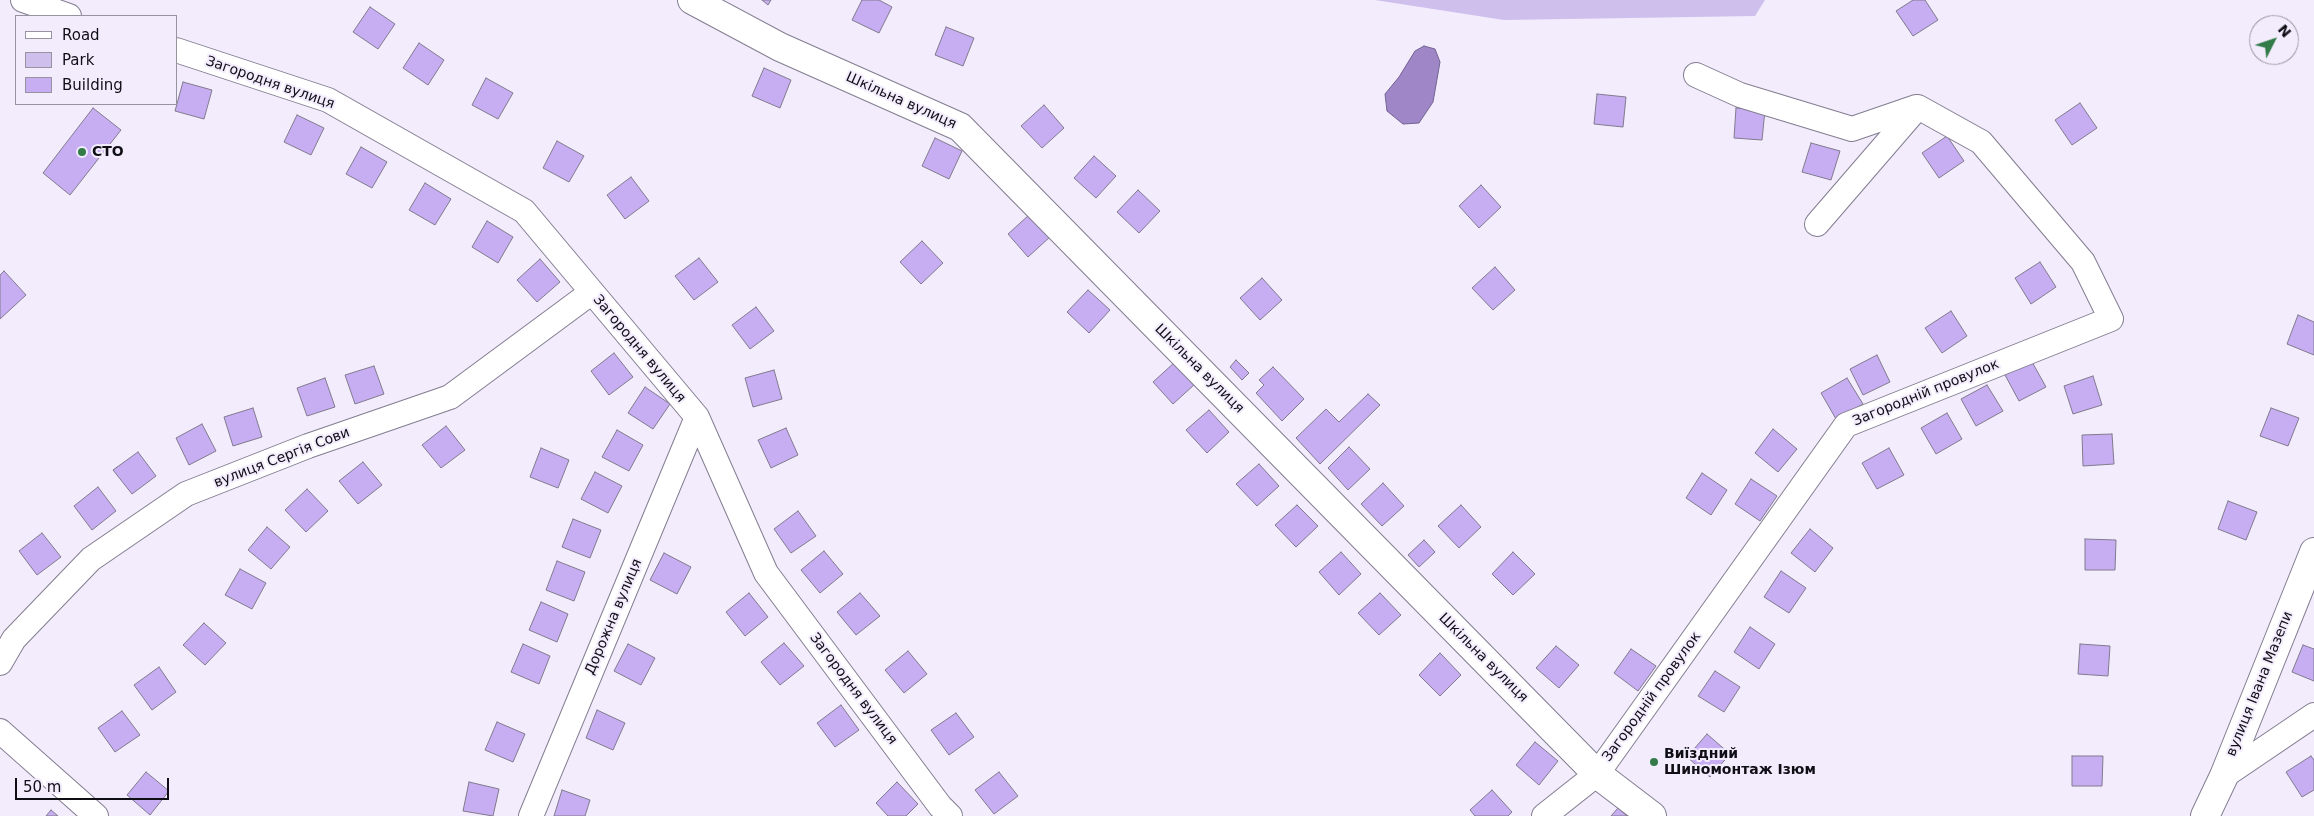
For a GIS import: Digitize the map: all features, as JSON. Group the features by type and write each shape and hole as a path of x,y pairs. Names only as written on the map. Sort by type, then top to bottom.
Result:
{"street":[{"path":"23,0 66,15"},
{"name":"Шкільна вулиця","path":"692,0 780,46 960,127 1597,774 1652,816"},
{"name":"Загородня вулиця","path":"178,51 328,100 524,211 697,417 766,573 934,798 950,816"},
{"path":"1696,75 1740,96 1852,129 1918,107"},
{"path":"1817,224 1918,107"},
{"name":"Загородній провулок","path":"1544,816 1597,774 1846,425 2111,319 2083,262 1981,142 1918,107"},
{"name":"вулиця Сергія Сови","path":"0,662 14,639 91,559 186,494 308,446 450,396 592,292"},
{"name":"Дорожна вулиця","path":"530,816 697,417"},
{"name":"вулиця Івана Мазепи","path":"2205,816 2224,776 2314,552"},
{"path":"2224,776 2314,714"},
{"path":"0,731 96,816"}],"green space":[{"path":"1375,0 1765,0 1755,16 1504,20"}],"shaded area":[{"path":"1424,46 1435,49 1440,62 1433,102 1419,123 1403,124 1387,111 1385,94 1399,77 1415,51"}],"building":[{"path":"762,0 771,0 768,5"},
{"path":"862,0 879,0 892,7 879,33 852,20"},
{"path":"1913,0 1925,0 1938,20 1913,36 1896,11"},
{"path":"370,7 395,24 378,49 353,32"},
{"path":"946,27 974,38 963,66 935,55"},
{"path":"419,43 444,60 428,85 403,68"},
{"path":"764,68 791,80 780,108 752,96"},
{"path":"486,78 513,93 498,119 472,105"},
{"path":"183,82 212,90 204,119 175,111"},
{"path":"1597,94 1626,97 1623,127 1594,124"},
{"path":"2080,103 2097,128 2072,145 2055,120"},
{"path":"1044,105 1064,128 1042,148 1021,126"},
{"name":"СТО","path":"93,108 121,130 70,195 43,173"},
{"path":"1736,108 1765,110 1762,140 1734,138"},
{"path":"297,115 324,128 311,155 284,142"},
{"path":"1947,136 1964,161 1939,178 1922,153"},
{"path":"935,138 962,151 949,179 922,166"},
{"path":"557,141 584,156 569,182 543,168"},
{"path":"1811,143 1840,151 1831,180 1802,172"},
{"path":"361,147 387,162 372,188 346,174"},
{"path":"1094,156 1116,176 1096,198 1074,178"},
{"path":"631,177 649,201 625,219 607,195"},
{"path":"425,183 451,199 435,225 409,210"},
{"path":"1481,185 1501,207 1479,228 1459,206"},
{"path":"1138,190 1160,211 1139,233 1117,212"},
{"path":"1030,214 1051,236 1028,257 1008,234"},
{"path":"487,221 513,237 498,263 472,247"},
{"path":"922,241 943,263 921,284 900,262"},
{"path":"699,258 718,282 694,300 675,276"},
{"path":"540,259 560,282 537,302 517,280"},
{"path":"2040,262 2056,287 2031,304 2015,278"},
{"path":"1495,267 1515,290 1493,310 1472,288"},
{"path":"4,271 26,295 0,319 0,275"},
{"path":"1262,278 1282,300 1260,320 1240,298"},
{"path":"1088,290 1110,310 1089,333 1067,312"},
{"path":"756,307 774,331 750,349 732,325"},
{"path":"1951,311 1967,336 1942,353 1925,328"},
{"path":"2298,315 2314,322 2314,355 2287,344"},
{"path":"614,353 633,377 609,395 591,371"},
{"path":"1877,355 1890,382 1863,395 1850,369"},
{"path":"1236,360 1249,373 1242,380 1230,367"},
{"path":"2031,360 2046,387 2019,401 2005,375"},
{"path":"1175,362 1195,384 1173,404 1153,382"},
{"path":"374,366 384,394 355,404 345,375"},
{"path":"1273,367 1304,399 1282,421 1256,393 1264,385 1259,380"},
{"path":"774,370 782,399 753,407 745,378"},
{"path":"2093,376 2102,405 2073,414 2064,386"},
{"path":"325,378 335,407 307,416 297,388"},
{"path":"1847,378 1863,404 1836,419 1821,393"},
{"path":"1987,385 2003,411 1976,426 1961,399"},
{"path":"645,387 670,404 653,429 628,413"},
{"path":"1368,394 1380,405 1320,464 1296,438 1326,409 1339,422"},
{"path":"253,408 262,437 233,446 224,417"},
{"path":"2271,408 2299,418 2288,446 2260,436"},
{"path":"1209,410 1229,432 1207,453 1186,430"},
{"path":"1947,413 1962,439 1936,454 1921,428"},
{"path":"202,424 216,451 189,465 176,438"},
{"path":"446,426 465,450 441,468 422,445"},
{"path":"786,428 798,455 771,468 758,440"},
{"path":"1773,429 1797,449 1778,472 1755,453"},
{"path":"617,430 643,445 629,471 602,457"},
{"path":"2112,434 2114,464 2083,466 2082,435"},
{"path":"1349,447 1370,469 1348,490 1328,468"},
{"path":"541,448 569,460 558,488 530,477"},
{"path":"1889,448 1904,475 1877,489 1862,463"},
{"path":"138,452 156,476 132,494 113,470"},
{"path":"363,462 382,485 358,504 339,481"},
{"path":"1259,464 1279,486 1257,506 1236,484"},
{"path":"595,472 622,486 608,513 581,499"},
{"path":"1702,473 1727,490 1711,515 1686,498"},
{"path":"1751,479 1777,496 1760,521 1735,504"},
{"path":"1383,483 1404,506 1382,526 1361,504"},
{"path":"98,487 116,511 92,530 74,506"},
{"path":"307,489 328,511 306,532 285,510"},
{"path":"2228,501 2257,512 2246,540 2218,529"},
{"path":"1297,505 1318,526 1296,547 1275,525"},
{"path":"1461,505 1481,527 1459,548 1438,526"},
{"path":"798,511 816,536 791,553 774,529"},
{"path":"573,519 601,530 590,558 562,547"},
{"path":"267,527 290,547 271,569 248,550"},
{"path":"1810,529 1833,548 1815,572 1791,553"},
{"path":"42,533 61,557 37,575 19,551"},
{"path":"2085,539 2116,540 2115,570 2085,570"},
{"path":"1424,540 1435,552 1419,567 1408,555"},
{"path":"824,551 843,574 820,593 801,570"},
{"path":"1341,552 1361,574 1339,595 1319,572"},
{"path":"1513,552 1535,574 1513,595 1492,574"},
{"path":"664,553 691,567 677,594 650,580"},
{"path":"557,561 585,572 574,601 546,590"},
{"path":"240,569 266,583 252,609 225,595"},
{"path":"1781,571 1806,588 1789,613 1764,597"},
{"path":"749,593 768,617 745,636 726,612"},
{"path":"860,593 880,616 856,635 837,612"},
{"path":"1380,593 1401,615 1379,635 1358,613"},
{"path":"541,602 568,614 557,642 529,630"},
{"path":"204,623 226,643 205,665 183,645"},
{"path":"1750,627 1775,644 1759,669 1734,652"},
{"path":"784,643 804,666 780,685 761,662"},
{"path":"523,644 550,656 539,684 511,672"},
{"path":"628,644 655,658 641,685 614,671"},
{"path":"2080,644 2110,646 2108,676 2078,674"},
{"path":"2303,645 2314,649 2314,681 2292,672"},
{"path":"1556,646 1579,665 1559,688 1536,668"},
{"path":"1631,649 1656,666 1638,691 1614,673"},
{"path":"908,651 927,674 904,693 885,670"},
{"path":"1440,653 1461,675 1440,696 1419,675"},
{"path":"159,667 176,692 152,710 134,685"},
{"path":"1715,671 1740,687 1724,712 1698,696"},
{"path":"841,705 859,730 835,747 817,723"},
{"path":"597,710 625,723 613,750 586,738"},
{"path":"122,711 140,735 115,752 98,728"},
{"path":"956,713 974,737 949,755 931,730"},
{"path":"497,722 525,734 513,762 485,750"},
{"path":"1707,734 1730,754 1710,777 1687,757"},
{"path":"1535,742 1558,761 1539,785 1516,765"},
{"path":"2072,756 2103,756 2102,786 2072,786"},
{"path":"2311,756 2314,760 2314,790 2302,797 2286,772"},
{"path":"146,772 169,791 150,815 127,795"},
{"path":"999,772 1018,796 994,814 975,790"},
{"path":"469,782 499,789 493,816 463,811"},
{"path":"897,782 918,804 906,816 888,816 876,803"},
{"path":"562,790 590,800 585,816 554,816"},
{"path":"1492,790 1512,812 1508,816 1475,816 1470,810"},
{"path":"1618,808 1627,816 1611,816"},
{"path":"51,810 58,816 46,816"}],"place":[{"name":"СТО","path":"82,152"},
{"name":"Виїздний Шиномонтаж Ізюм","path":"1654,762"}]}
